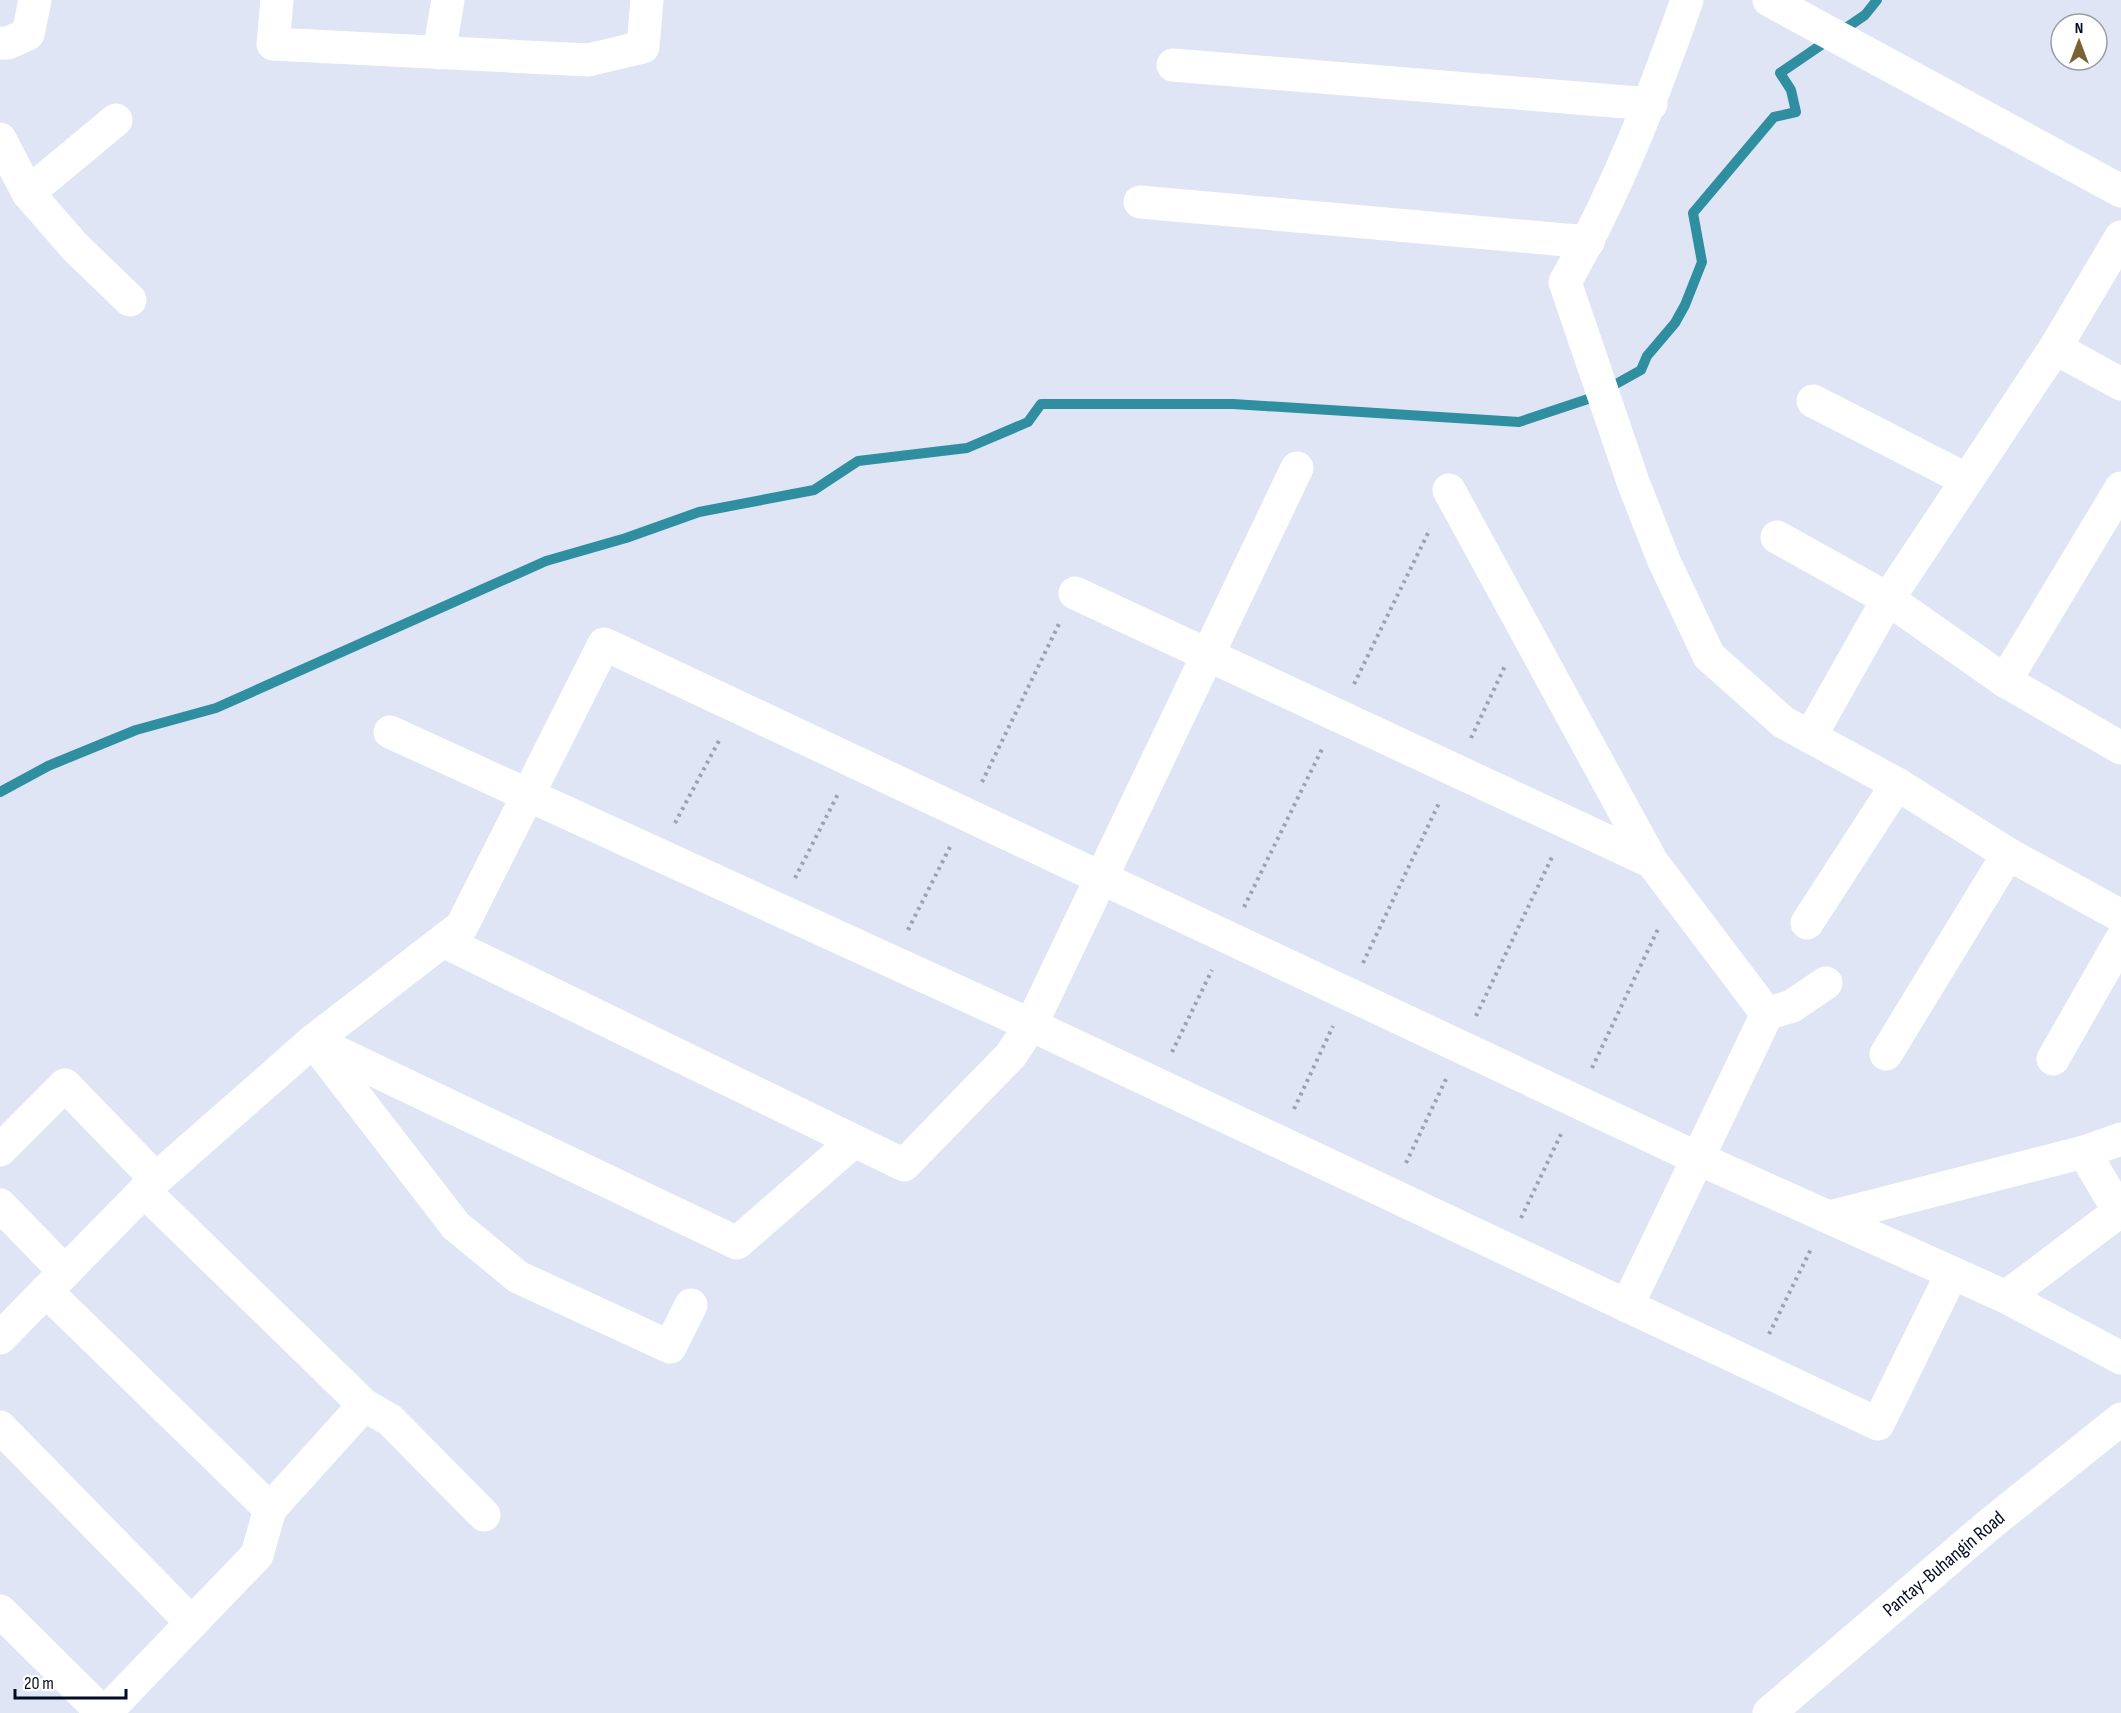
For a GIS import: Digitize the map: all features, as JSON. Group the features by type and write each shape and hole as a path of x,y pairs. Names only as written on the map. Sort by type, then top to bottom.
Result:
{"street":[{"path":"0,43 8,43 28,34 35,0"},
{"path":"277,0 273,44 588,60 643,47 647,0"},
{"path":"439,53 448,0"},
{"path":"1687,0 1651,104 1588,242 1566,282 1633,482 1664,561 1709,656 1783,722 1897,784 2008,854 2121,916"},
{"path":"1769,0 2121,191"},
{"path":"1173,65 1651,104"},
{"path":"28,193 116,120"},
{"path":"0,139 28,193 75,247 130,300"},
{"path":"1140,202 1588,242"},
{"path":"1810,737 1888,599 2055,348 2121,237"},
{"path":"2055,348 2121,384"},
{"path":"1813,400 1967,480"},
{"path":"445,942 903,1165 1011,1055 1031,1025 1297,468"},
{"path":"2005,681 2121,488"},
{"path":"1449,490 1652,862 1767,1014"},
{"path":"1777,537 1888,599 2005,681 2121,748"},
{"path":"1075,593 1652,862"},
{"path":"0,1338 150,1185 314,1041 445,942 462,926 604,644 1697,1158 2006,1297 2121,1358"},
{"path":"390,732 1031,1025 1878,1424 1952,1273"},
{"path":"1807,923 1897,784"},
{"path":"1886,1054 2008,854"},
{"path":"2053,1059 2121,940"},
{"path":"1627,1306 1767,1014 1792,1006 1826,983"},
{"path":"314,1041 737,1243 854,1141"},
{"path":"314,1041 456,1226 518,1277 670,1347 691,1305"},
{"path":"0,1150 65,1084 150,1185 364,1405 390,1420 484,1515"},
{"path":"1830,1218 2084,1152 2121,1139"},
{"path":"2006,1297 2120,1211 2084,1152"},
{"path":"0,1205 56,1281 270,1509"},
{"path":"0,1611 104,1713 256,1556 270,1509 364,1405"},
{"name":"Pantay-Buhangin Road","path":"1769,1713 1990,1524 2121,1419"},
{"path":"0,1427 192,1623"}],"path":[{"path":"1155,1085 1449,490"},
{"path":"892,963 1075,593"},
{"path":"1278,1143 1524,628"},
{"path":"658,855 737,706"},
{"path":"779,911 854,762"},
{"path":"1390,1195 1569,822"},
{"path":"1753,1365 1817,1238 1830,1218"}],"waterway":[{"path":"0,792 48,766 136,730 216,708 546,561 626,538 699,512 814,490 858,461 967,448 1028,422 1041,404 1233,404 1519,422 1591,398 1641,370 1647,356 1675,323 1685,305 1702,262 1693,213 1774,117 1796,112 1791,90 1780,73 1865,15 1877,0"}]}
